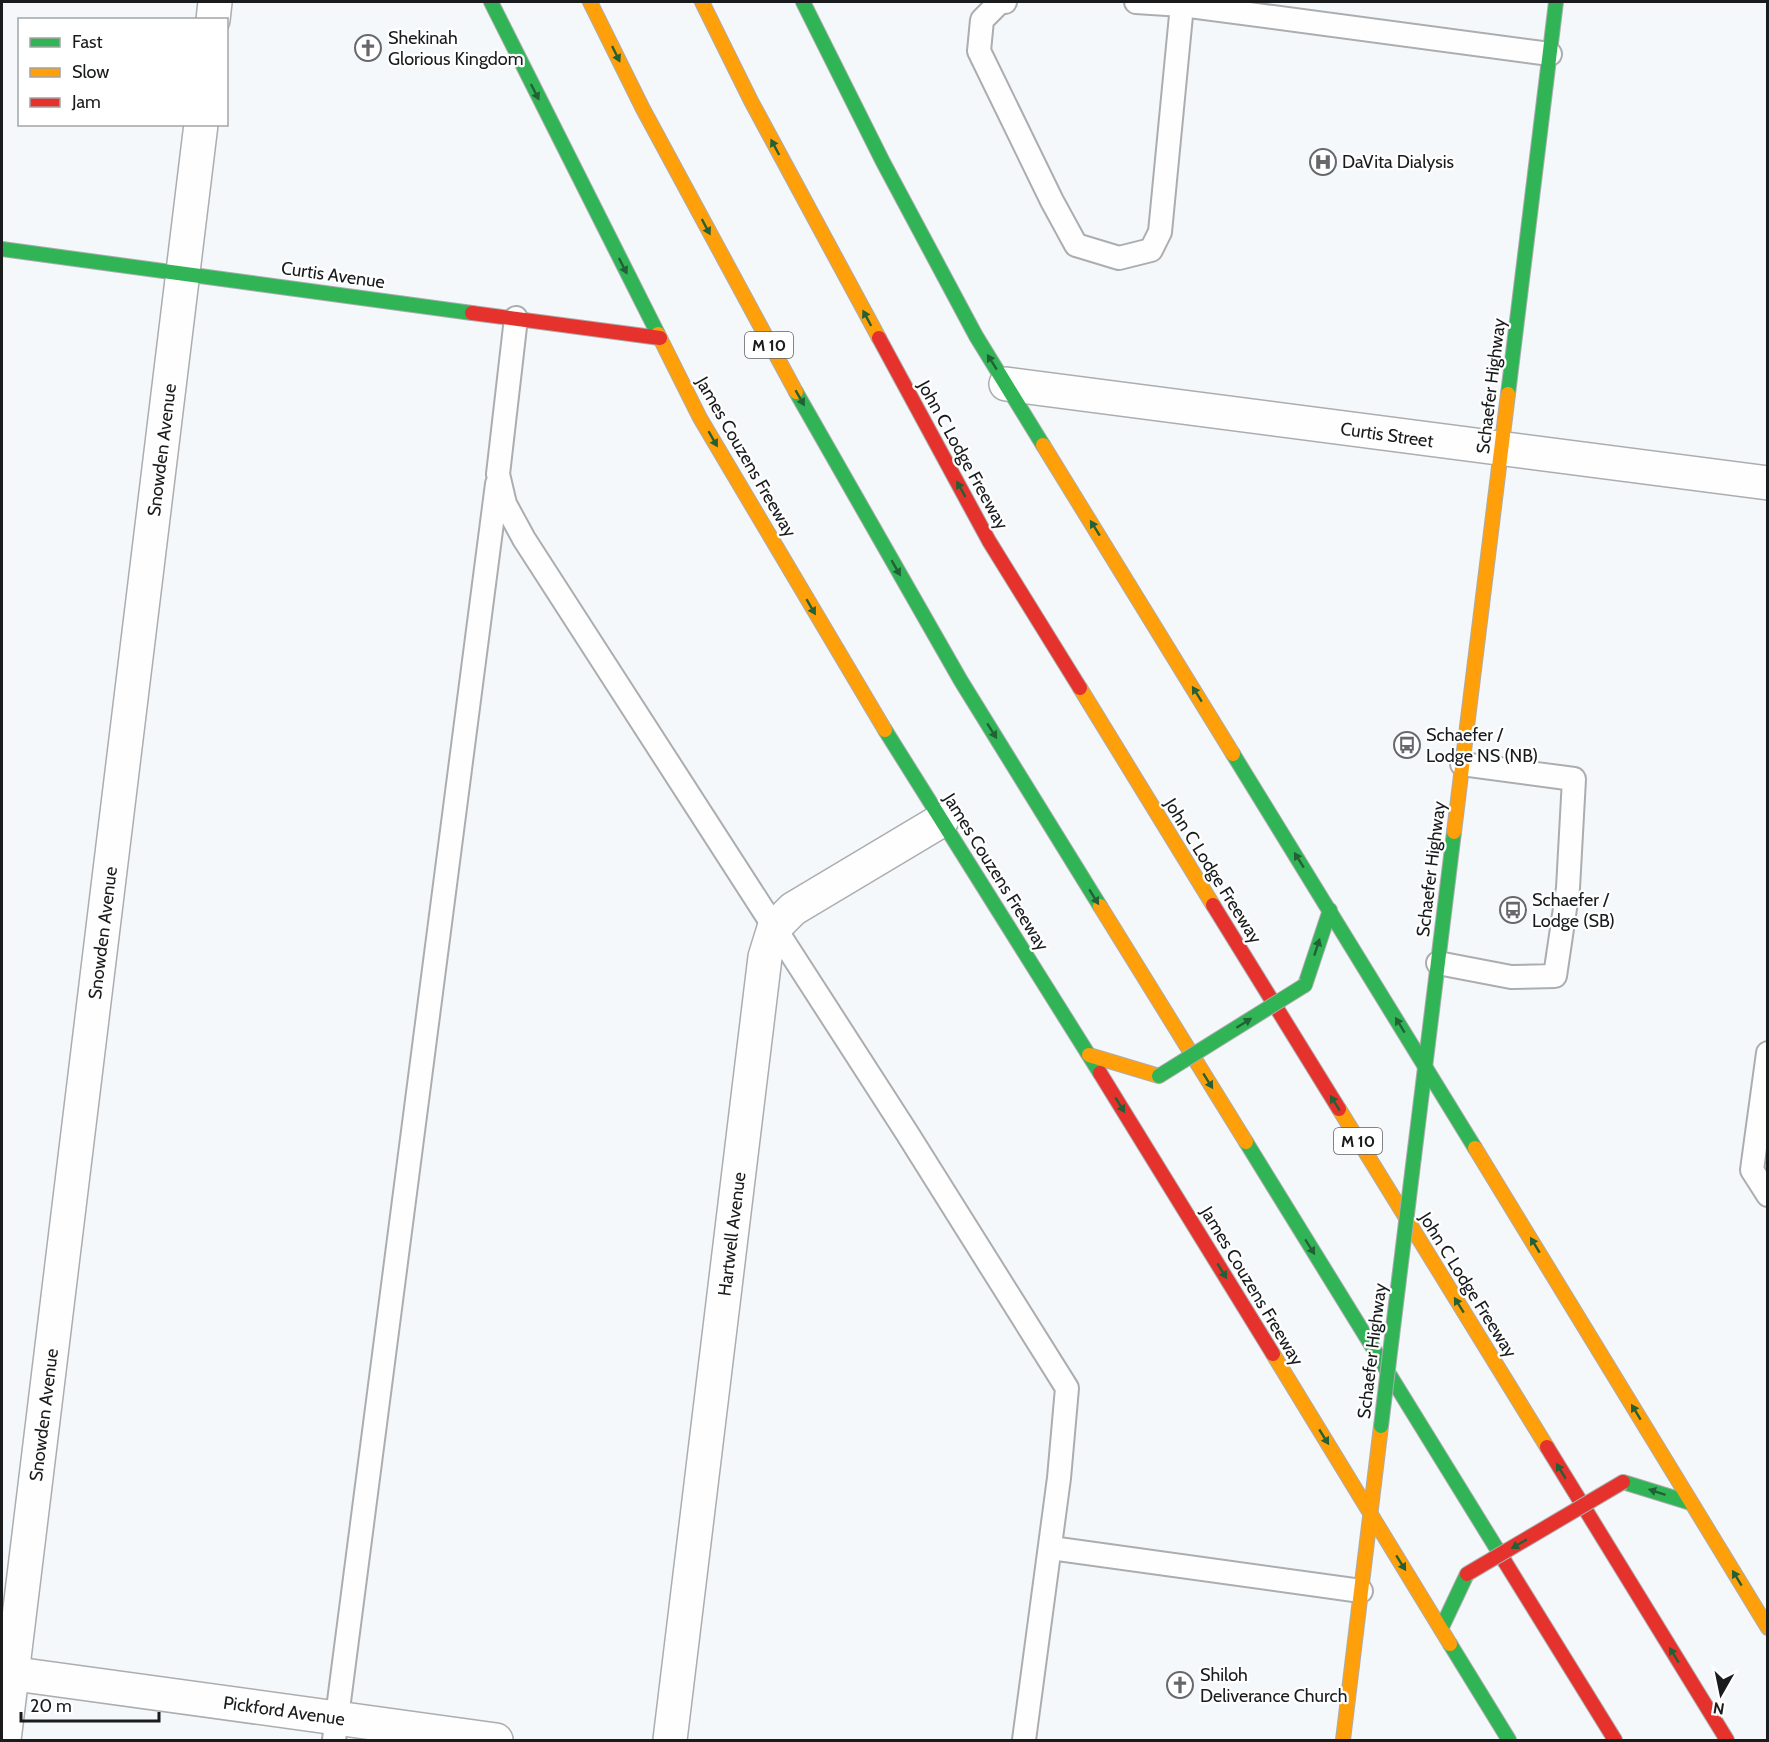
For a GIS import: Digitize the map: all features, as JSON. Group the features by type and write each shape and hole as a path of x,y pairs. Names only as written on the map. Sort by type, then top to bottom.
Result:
{"main road":[{"name":"James Couzens Freeway","path":"491,2 700,418 852,676 1089,1055 1509,1740"},
{"name":"M 10","path":"590,2 643,109 772,349 961,681 1615,1740"},
{"name":"John C Lodge Freeway","path":"702,2 751,101 989,541 1727,1740"},
{"path":"803,2 883,162 976,336 1330,910 1767,1628"},
{"name":"Schaefer Highway","path":"1343,1740 1556,2"},
{"name":"Curtis Avenue","path":"2,249 660,338"},
{"path":"1089,1055 1159,1076 1305,985 1330,910"},
{"path":"1441,1629 1467,1574 1623,1482 1691,1503"}],"street":[{"path":"213,18 215,2"},
{"name":"Snowden Avenue","path":"4,1740 7,1672 201,126"},
{"name":"Curtis Street","path":"1006,384 1767,483"},
{"name":"Hartwell Avenue","path":"670,1740 765,957 774,928 793,909 942,820"},
{"name":"Pickford Avenue","path":"7,1672 335,1729 496,1740"}],"lane":[{"path":"1005,2 999,3 982,20 979,51 1076,245 1119,258 1151,250 1160,232 1182,5"},
{"path":"1136,2 1182,5 1550,54"},
{"path":"335,1729 498,474 516,318"},
{"path":"498,474 505,504 524,539 1067,1388 1051,1548 1023,1740"},
{"path":"1438,963 1511,977 1555,976 1569,888 1574,779 1462,764"},
{"path":"1767,1053 1752,1170 1767,1195"},
{"path":"1051,1548 1361,1591"}],"traffic: fast":[{"path":"491,2 658,334"},
{"path":"803,2 883,162 976,336 1043,445"},
{"path":"1508,394 1556,2"},
{"path":"2,249 472,313"},
{"path":"796,392 961,681 1100,906"},
{"path":"885,730 1100,1073"},
{"path":"1233,754 1475,1148"},
{"path":"1414,1157 1454,832"},
{"path":"1305,985 1330,910"},
{"path":"1159,1076 1305,985"},
{"path":"1246,1142 1505,1562"},
{"path":"1381,1426 1414,1157"},
{"path":"1623,1482 1691,1503"},
{"path":"1441,1629 1467,1574"},
{"path":"1450,1644 1509,1740"}],"traffic: slow":[{"path":"590,2 643,109 796,392"},
{"path":"702,2 751,101 879,338"},
{"path":"658,334 700,418 885,730"},
{"path":"1454,832 1508,394"},
{"path":"1043,445 1233,754"},
{"path":"1080,688 1213,905"},
{"path":"1100,906 1246,1142"},
{"path":"1089,1055 1159,1076"},
{"path":"1339,1109 1547,1447"},
{"path":"1475,1148 1768,1628"},
{"path":"1273,1354 1450,1644"},
{"path":"1343,1740 1381,1426"}],"traffic: jam":[{"path":"472,313 660,338"},
{"path":"879,338 989,541 1080,688"},
{"path":"1213,905 1339,1109"},
{"path":"1100,1073 1273,1354"},
{"path":"1547,1447 1727,1740"},
{"path":"1467,1574 1623,1482"},
{"path":"1505,1562 1615,1740"}],"place":[{"name":"Shekinah Glorious Kingdom","path":"368,48"},
{"name":"DaVita Dialysis","path":"1323,162"},
{"name":"Schaefer / Lodge NS (NB)","path":"1407,745"},
{"name":"Schaefer / Lodge (SB)","path":"1513,910"},
{"name":"Shiloh Deliverance Church","path":"1180,1685"}]}
